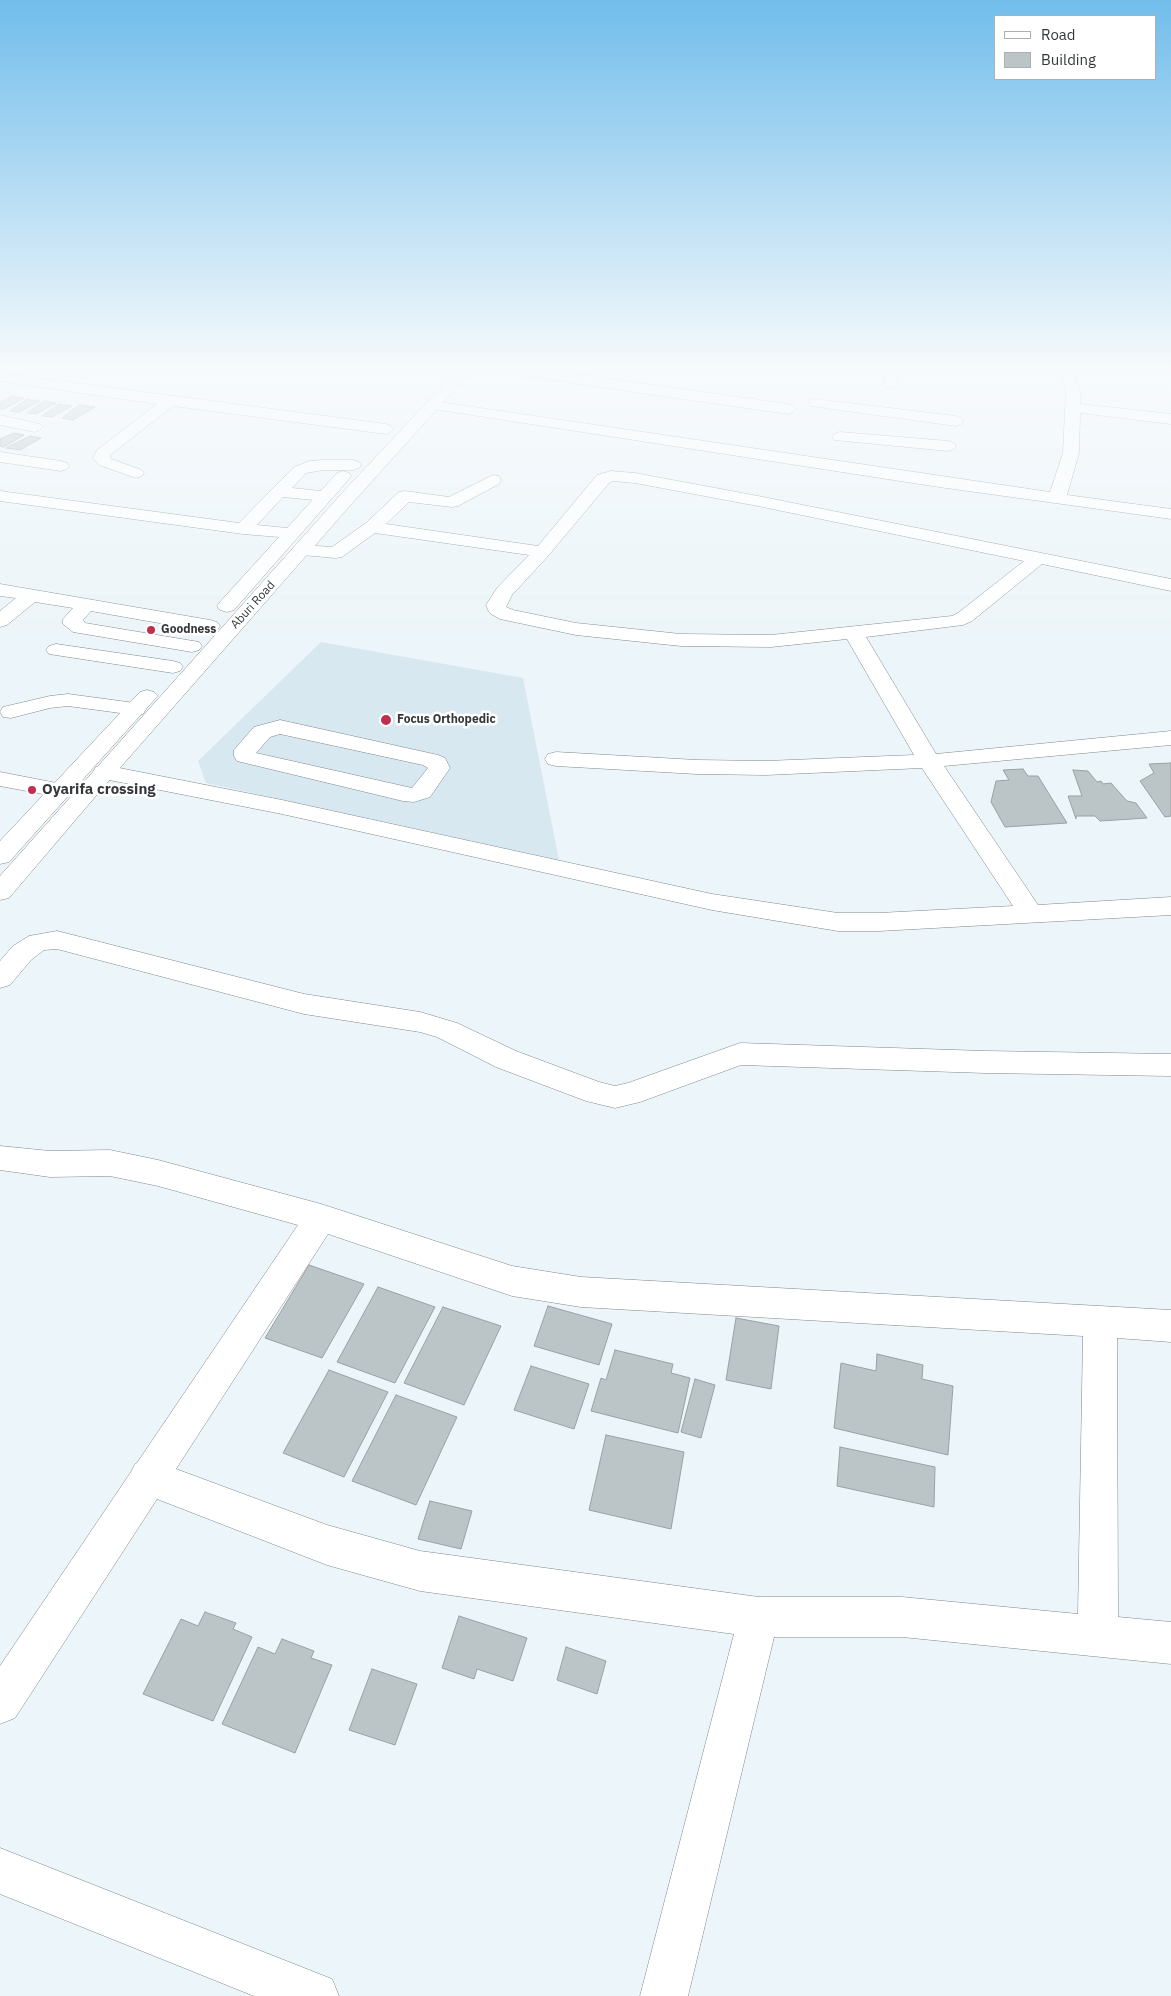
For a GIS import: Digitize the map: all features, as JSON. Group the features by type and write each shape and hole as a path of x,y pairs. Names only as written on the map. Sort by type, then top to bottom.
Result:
{"main road":[{"path":"8,458 61,466"},
{"path":"101,458 106,462 136,473"},
{"name":"Aburi Road","path":"0,856 192,646 358,458"},
{"name":"Aburi Road","path":"0,892 383,458"},
{"path":"780,458 1171,514"},
{"path":"939,482 945,458"},
{"path":"1057,498 1070,458"},
{"path":"243,529 300,470 310,466 352,465"},
{"path":"1037,559 965,617 956,621 771,641 681,640 576,629 506,615 498,610 496,605 504,592 542,552 603,478 610,476 621,476 758,501 1171,585"},
{"path":"278,548 336,553 372,527 405,496 452,502 493,480"},
{"path":"278,492 324,496"},
{"path":"0,496 243,529 291,533"},
{"path":"372,527 542,552"},
{"path":"0,590 210,626"},
{"path":"0,621 32,595"},
{"path":"87,604 72,620 73,624 80,628 192,646"},
{"path":"147,639 168,619"},
{"path":"854,633 929,761 1031,914"},
{"path":"56,650 173,667"},
{"path":"11,712 50,702 68,700 134,709"},
{"path":"270,728 280,728 430,760 440,768 422,792 414,794 403,794 311,774 252,760 246,756 245,750 262,732 270,728"},
{"path":"556,759 697,767 766,768 929,761 1171,738"},
{"path":"104,772 282,807 712,902 838,922 879,922 1171,906"},
{"path":"282,807 311,774"},
{"path":"0,779 59,790"},
{"path":"0,978 22,953 38,942 57,940 304,1004 420,1022 447,1030 506,1058 578,1086 614,1097 630,1094 740,1054 985,1062 1171,1065"},
{"path":"3,1164 110,1163 158,1173 321,1218 512,1281 581,1292 1171,1326"},
{"path":"0,1702 321,1218"},
{"path":"1098,1636 1100,1322"},
{"path":"148,1477 327,1545 420,1571 759,1617 902,1617 1171,1643"},
{"path":"664,1996 759,1617"},
{"path":"0,1871 314,1996"}],"shaded area":[{"name":"Focus Orthopedic","path":"321,642 523,678 559,860 206,783 198,761"}],"building":[{"path":"1171,763 1171,816 1165,817 1140,781 1154,773 1149,764"},
{"path":"1023,769 1028,776 1038,776 1067,823 1005,827 991,802 996,781 1009,780 1003,770"},
{"path":"1073,770 1088,771 1097,782 1101,781 1103,784 1111,783 1127,801 1136,803 1147,818 1100,821 1095,816 1076,816 1076,819 1068,796 1082,796"},
{"path":"309,1265 364,1284 322,1358 265,1338"},
{"path":"378,1287 435,1307 395,1383 337,1362"},
{"path":"548,1306 612,1324 599,1365 534,1346"},
{"path":"443,1307 501,1326 464,1405 404,1383"},
{"path":"736,1318 779,1326 771,1389 726,1380"},
{"path":"615,1350 673,1364 671,1373 690,1378 678,1433 591,1411 601,1378 606,1380"},
{"path":"877,1354 923,1365 922,1379 953,1386 948,1455 834,1428 841,1363 876,1371"},
{"path":"531,1366 589,1384 574,1429 514,1410"},
{"path":"329,1370 388,1392 344,1477 283,1453"},
{"path":"695,1379 715,1385 701,1438 681,1432"},
{"path":"396,1395 457,1417 416,1505 352,1481"},
{"path":"606,1435 684,1452 671,1529 589,1510"},
{"path":"840,1447 935,1467 934,1507 837,1486"},
{"path":"430,1501 472,1511 461,1549 418,1539"},
{"path":"205,1612 236,1623 233,1629 252,1637 213,1721 143,1694 181,1619 198,1626"},
{"path":"459,1616 527,1638 513,1681 477,1669 474,1679 442,1668"},
{"path":"282,1639 314,1651 311,1658 332,1665 295,1753 222,1724 258,1647 275,1654"},
{"path":"566,1647 606,1661 597,1694 557,1680"},
{"path":"372,1669 417,1684 395,1745 349,1730"}],"place":[{"name":"Goodness","path":"151,630"},
{"name":"Focus Orthopedic","path":"386,720"},
{"name":"Oyarifa crossing","path":"32,790"}]}
